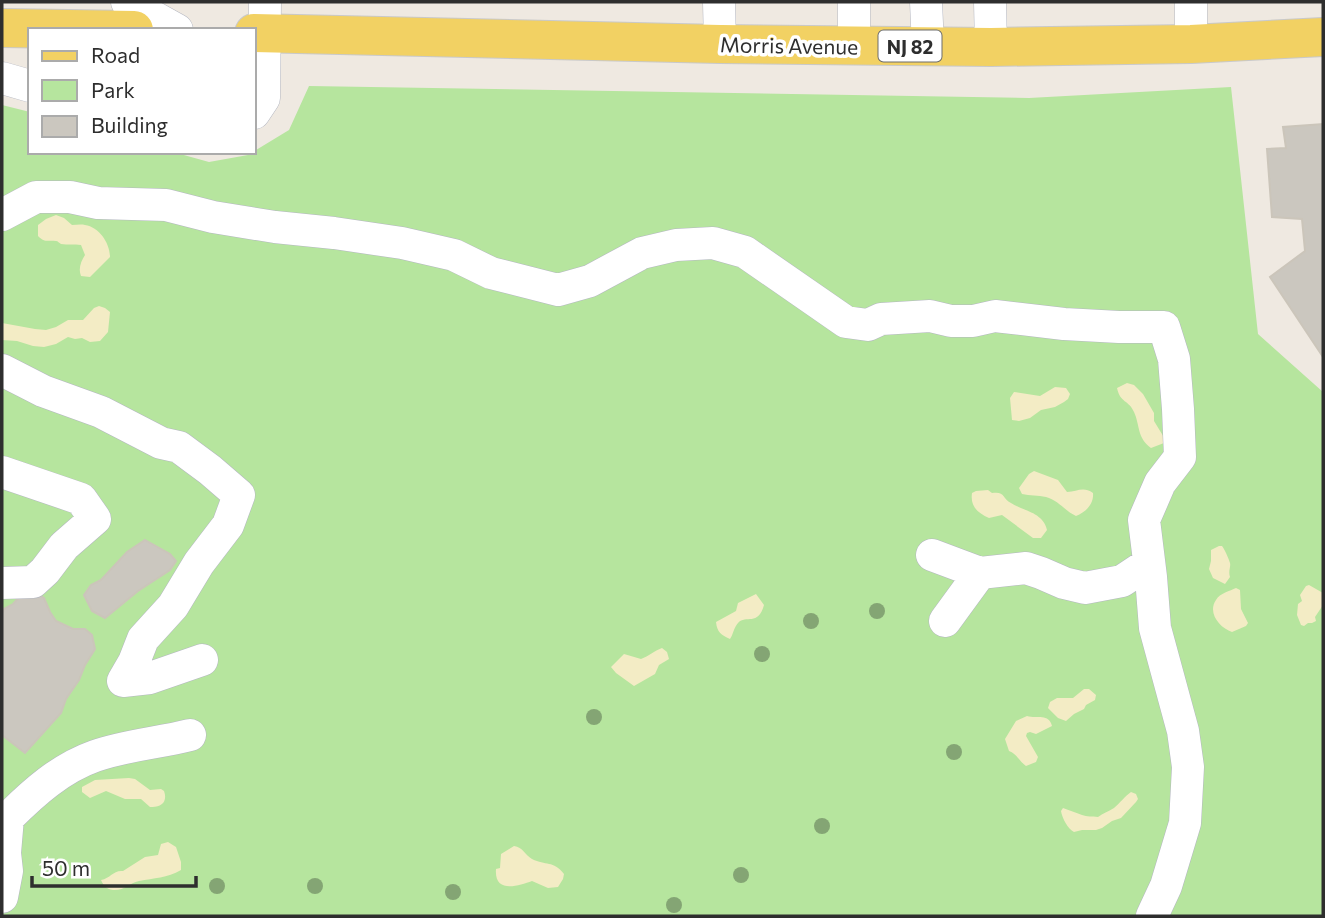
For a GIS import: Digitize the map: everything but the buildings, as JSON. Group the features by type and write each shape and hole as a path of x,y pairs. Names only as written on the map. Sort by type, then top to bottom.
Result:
{"main road":[{"name":"Morris Avenue","path":"261,23 720,44 991,47 1191,44 1323,37"},
{"path":"2,27 46,28"}],"street":[{"path":"127,2 173,28"},
{"path":"241,2 261,23 264,98 256,110"},
{"path":"719,2 720,44"},
{"path":"854,2 854,45"},
{"path":"926,2 928,46"},
{"path":"989,2 991,47"},
{"path":"1191,2 1191,44"},
{"path":"2,78 28,85"},
{"path":"2,215 36,197 70,197 98,203 166,205 213,217 275,227 402,243 454,256 491,273 558,290 590,281 642,253 676,245 713,243 745,252 846,322 867,325 881,319 930,316 951,321 973,321 995,316 1064,324 1164,327 1174,359 1180,457 1160,483 1144,520 1155,628 1183,731 1188,767 1185,823 1166,886 1153,916"},
{"path":"2,370 43,391 101,412 161,443 179,447 239,495 228,525 199,563 173,606 144,639 123,681 150,678 202,660"},
{"path":"2,472 81,499 95,519 64,546 33,582 2,583"},
{"path":"932,555 980,573 1026,568 1085,588 1122,581 1149,563"},
{"path":"945,621 980,573"},
{"path":"2,897 7,871 5,853 9,818 41,787 71,766 95,756 190,735"}],"green space":[{"path":"309,86 1029,98 1231,87 1258,334 1323,392 1323,916 2,916 2,105 28,112 28,154 180,154 209,162 256,154 256,150 289,130"}],"sand":[{"path":"56,215 72,225 90,226 106,241 110,257 90,277 81,276 80,273 80,265 85,255 81,245 61,244 38,236 38,225"},
{"path":"99,306 110,312 108,332 100,341 90,342 82,338 68,337 44,347 2,340 2,323 46,330 68,320 83,320"},
{"path":"1127,383 1134,385 1143,394 1154,413 1154,421 1165,439 1164,443 1151,448 1143,440 1134,412 1120,396 1117,388"},
{"path":"1055,387 1066,388 1070,394 1068,399 1055,407 1041,410 1030,418 1012,420 1010,398 1014,392 1040,396"},
{"path":"1034,471 1058,480 1067,492 1083,490 1093,493 1091,504 1076,516 1050,498 1022,494 1019,488"},
{"path":"988,490 1001,494 1011,503 1041,519 1047,530 1041,538 1033,538 1002,515 989,518 978,512 972,502 972,493"},
{"path":"1223,547 1230,563 1230,577 1225,584 1213,578 1209,569 1211,550"},
{"path":"1309,585 1323,593 1323,605 1315,617 1316,621 1304,626 1297,615 1298,604 1302,601 1300,595"},
{"path":"1236,588 1240,590 1241,609 1248,623 1232,632 1219,624 1213,610 1218,598"},
{"path":"756,594 764,605 759,616 738,623 730,639 722,634 716,622 736,611 738,603"},
{"path":"662,648 669,659 659,665 655,674 634,686 611,667 624,654 641,659"},
{"path":"1084,689 1089,689 1096,695 1095,700 1066,721 1058,718 1048,708 1050,702 1057,698 1073,698"},
{"path":"1027,716 1048,719 1052,726 1036,734 1027,733 1026,736 1038,757 1036,762 1026,766 1009,751 1005,739 1016,721"},
{"path":"135,779 150,790 164,791 163,804 150,807 141,799 125,799 106,791 90,798 82,792 82,787 95,780"},
{"path":"1131,792 1136,794 1136,802 1121,818 1096,830 1074,832 1061,811 1063,808 1084,816 1098,817 1114,808"},
{"path":"168,842 176,847 181,870 135,882 117,890 108,889 103,884 101,880 123,871 145,857 158,855 161,844"},
{"path":"514,846 532,859 560,870 564,874 558,887 548,888 532,881 508,886 499,882 496,869 500,868 501,854"}]}
